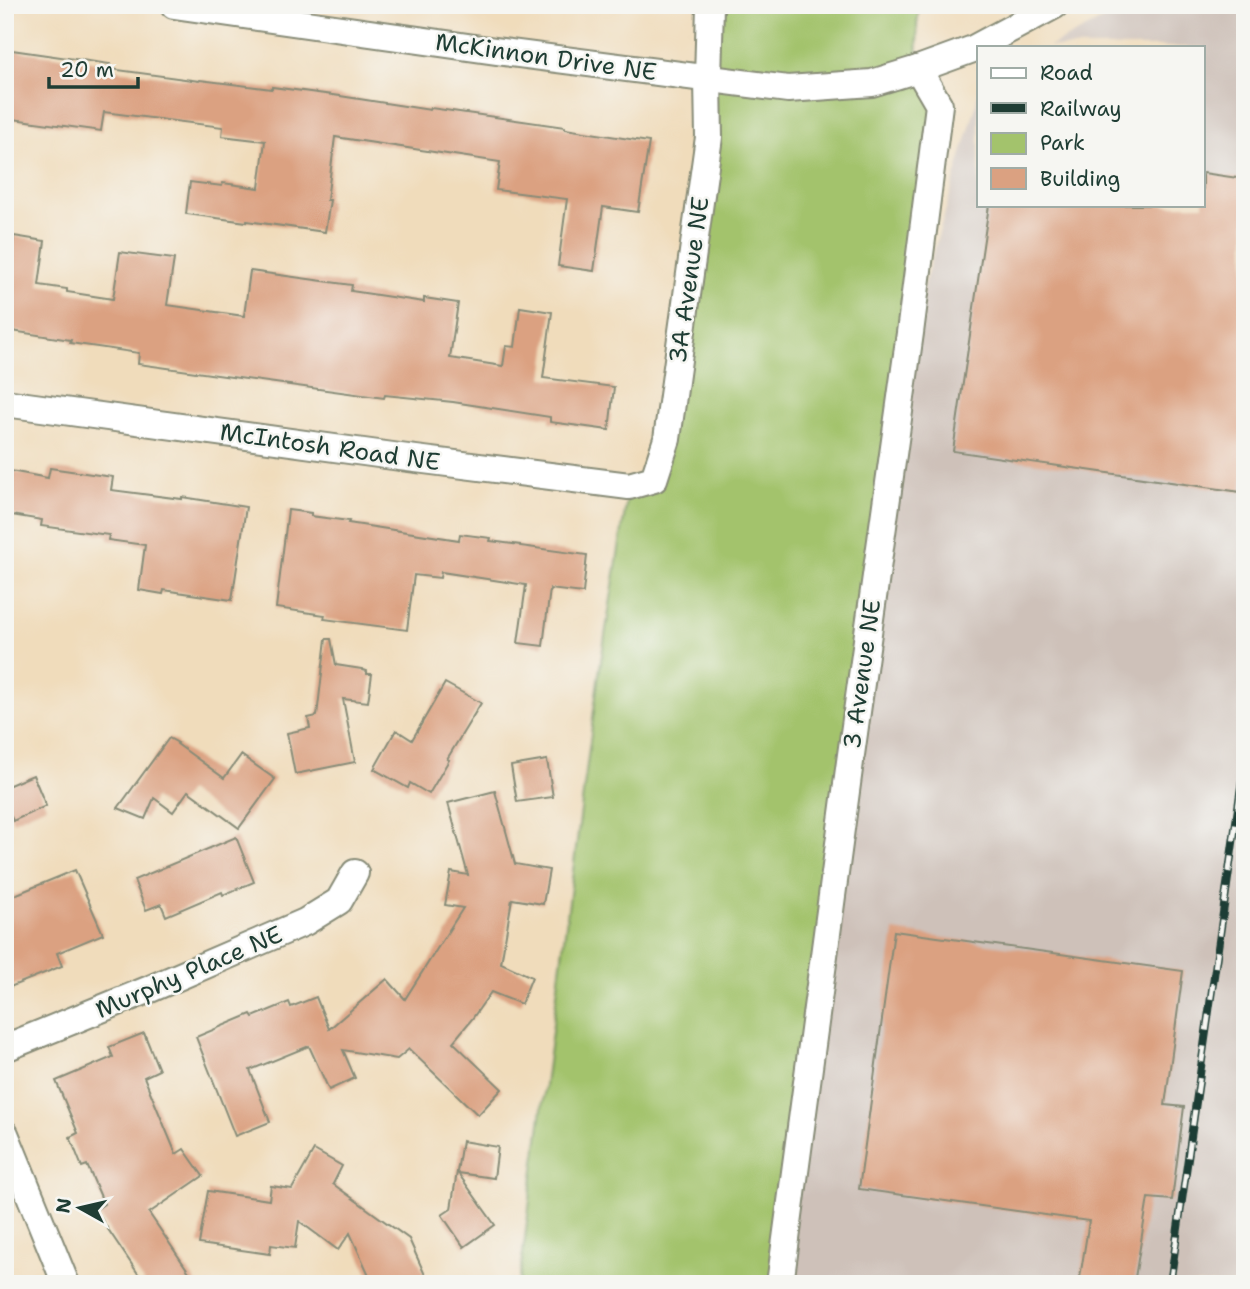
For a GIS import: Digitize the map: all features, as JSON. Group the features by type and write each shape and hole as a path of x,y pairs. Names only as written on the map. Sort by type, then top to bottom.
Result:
{"street":[{"name":"McKinnon Drive NE","path":"174,5 788,89 872,83 977,47"},
{"name":"3A Avenue NE","path":"653,479 667,439 709,137 710,5"},
{"name":"McKinnon Drive NE","path":"979,46 1055,5"},
{"name":"3 Avenue NE","path":"780,1284 939,105 918,69"},
{"name":"McIntosh Road NE","path":"5,403 615,484 629,485 653,479"},
{"name":"Murphy Place NE","path":"5,1048 305,922 339,901 355,873"},
{"path":"5,1134 66,1284"}],"shaded area":[{"path":"1138,5 1245,5 1245,1284 780,1284 910,333 977,98 977,206 1204,206 1204,46 1051,46"}],"green space":[{"path":"710,5 919,5 918,69 939,105 780,1284 519,1284 598,680 629,486 653,479 667,439"}],"building":[{"path":"5,49 110,64 110,69 272,87 430,110 431,108 649,142 638,212 603,207 594,271 558,266 567,199 496,190 500,162 335,137 325,232 186,214 190,182 259,188 265,141 222,136 223,127 104,112 101,131 5,118"},
{"path":"1204,173 1245,179 1245,467 1241,492 953,451 989,206 1204,206"},
{"path":"14,236 45,241 39,285 113,299 120,252 174,259 167,305 244,316 250,271 352,285 351,291 424,302 424,298 458,303 450,358 503,366 506,346 515,347 520,307 552,312 543,378 614,387 609,430 550,422 550,417 453,402 385,395 384,398 138,364 139,353 5,330 5,307"},
{"path":"50,468 113,477 111,490 246,507 232,600 164,590 163,594 139,590 145,545 108,540 109,535 41,526 42,520 5,514 5,470 48,478"},
{"path":"288,510 349,521 348,523 459,540 460,534 587,555 583,593 550,589 543,646 518,643 526,585 441,572 440,578 414,575 407,630 324,619 325,615 276,608"},
{"path":"326,639 331,639 336,665 362,669 367,671 367,674 372,674 368,702 343,699 355,762 295,774 287,733 310,728 308,718 317,716"},
{"path":"445,683 481,703 429,794 410,783 408,788 374,769 396,730 412,740"},
{"path":"169,738 224,778 241,755 275,779 239,828 188,791 173,812 154,798 145,819 118,808"},
{"path":"547,760 553,797 517,802 511,766"},
{"path":"33,775 46,806 13,821 5,804 5,787"},
{"path":"495,791 515,864 549,870 543,904 512,899 501,963 532,977 521,1004 491,992 453,1042 502,1089 478,1115 409,1049 397,1059 343,1050 355,1078 329,1090 309,1046 250,1070 270,1122 235,1136 196,1037 251,1014 253,1017 289,1002 291,1007 316,997 329,1029 387,979 405,999 463,908 445,905 451,872 468,875 448,803"},
{"path":"236,837 254,882 223,895 222,892 166,916 161,904 146,910 134,880"},
{"path":"75,870 103,934 57,953 62,966 5,989 5,899"},
{"path":"894,931 1183,971 1165,1105 1184,1107 1172,1200 1148,1198 1134,1284 1079,1284 1089,1221 859,1189"},
{"path":"144,1033 159,1070 144,1077 176,1154 184,1149 203,1176 149,1213 197,1284 145,1284 95,1210 104,1204 87,1165 82,1167 70,1137 78,1133 56,1081 113,1057 109,1047"},
{"path":"462,1141 498,1147 494,1178 458,1173 495,1225 464,1247 442,1215 451,1209"},
{"path":"314,1150 342,1166 333,1184 409,1239 429,1284 373,1284 350,1233 338,1250 299,1221 295,1248 271,1245 270,1254 199,1244 208,1191 269,1200 271,1186 292,1189"}],"railway":[{"path":"1170,1284 1245,759"}]}
